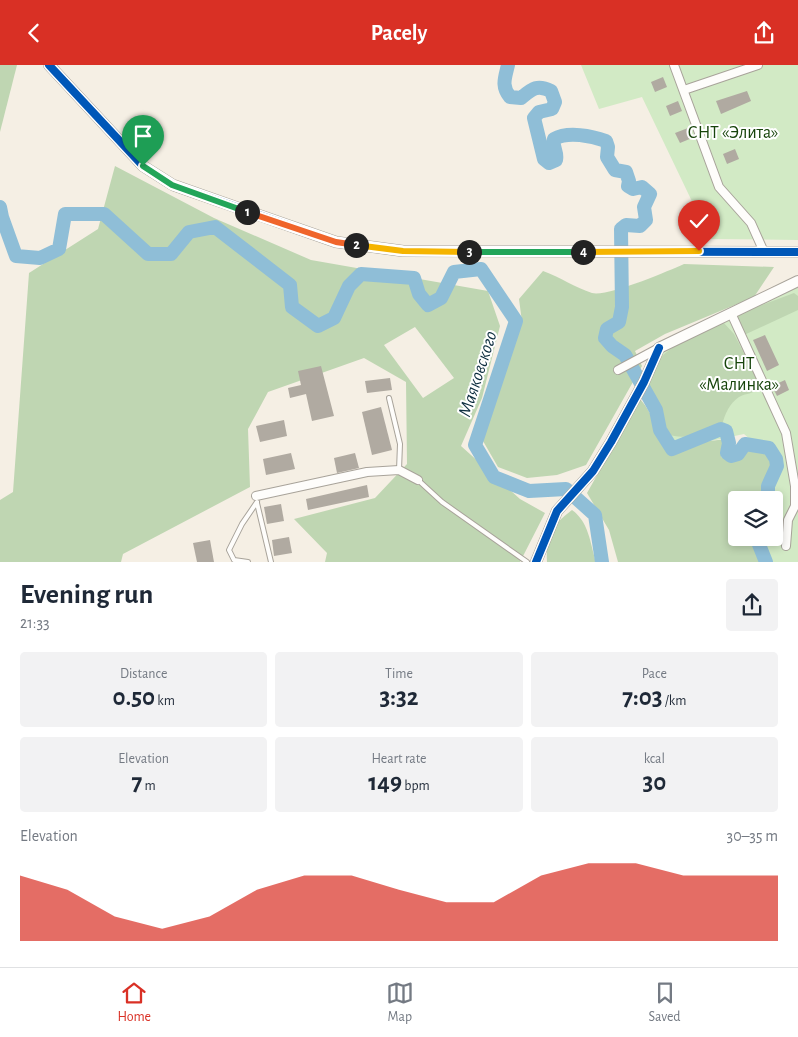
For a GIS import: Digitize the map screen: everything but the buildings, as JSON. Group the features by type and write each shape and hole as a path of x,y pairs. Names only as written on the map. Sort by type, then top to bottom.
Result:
{"street":[{"path":"49,65 143,166 172,185 282,225 336,242 403,251 798,251"},
{"path":"674,65 719,187 751,223 764,252"},
{"path":"684,90 758,65"},
{"path":"618,370 659,348 798,281"},
{"path":"731,313 786,433 795,486 795,506 788,520 786,546"},
{"path":"536,562 557,511 593,471 644,382 659,348"},
{"path":"256,499 367,472 399,470 418,480"}],"lane":[{"path":"389,399 400,444 399,470"},
{"path":"418,480 442,502 526,562"},
{"path":"248,562 234,559 229,550 256,499"},
{"path":"256,499 270,562"}],"green space":[{"path":"0,65 17,65 0,132"},
{"name":"СНТ «Элита»","path":"581,65 798,65 798,240 710,239 642,97 599,109"},
{"path":"115,166 214,218 311,260 488,291 500,326 482,398 461,446 520,499 545,513 520,562 325,562 327,553 294,519 375,498 407,464 406,382 364,358 268,392 248,429 250,487 123,554 121,562 0,562 0,500 13,492 29,273 98,229","holes":["415,327 454,378 423,398 384,345"]},
{"path":"684,264 774,267 754,297 665,334 635,351 642,366 586,465 557,475 527,478 498,467 483,441 499,387 522,322 519,299 543,271 586,291 600,293 638,283"},
{"name":"СНТ «Малинка»","path":"798,281 798,562 766,562 761,553 762,546 783,546 783,491 769,491 772,458 744,434 672,449 660,430 644,382 659,348"},
{"path":"794,293 798,296 798,310 744,335 735,315"},
{"path":"723,322 734,334 761,386 755,391 739,397 733,403 728,409 722,425 688,436 681,437 667,434 646,386 650,373 656,362 676,345"},
{"path":"640,399 665,441 675,453 694,443 726,439 721,457 731,458 741,453 751,443 771,459 766,491 728,491 728,546 758,546 761,562 618,562 609,530 587,493"},
{"path":"572,510 578,515 585,527 596,562 547,562 551,532 559,521"}],"waterway":[{"path":"508,65 505,89 510,97 521,98 538,88 551,91 555,102 552,109 539,112 534,118 544,159 549,163 556,160 554,139 566,135 594,137 606,141 608,147 607,157 615,170 626,172 629,181 628,186 633,189 642,187 650,194 644,207 646,220 640,226 626,225 621,229 622,307 619,322 607,329 605,338 612,346 625,355 656,410 660,430 672,449 721,429 726,431 729,443 727,453 731,456 738,454 745,444 769,448 776,459 777,466 768,486 768,491"},
{"name":"Маяковского","path":"0,207 16,256 40,258 59,249 65,214 104,214 148,254 171,254 189,232 215,227 290,285 292,307 318,326 334,318 349,286 361,274 414,278 419,294 428,305 441,298 454,272 481,269 516,321 475,445 494,477 529,491 566,489 595,515 602,562"},
{"path":"760,546 766,562"}],"cycle path":[{"path":"49,65 143,166 173,185 336,242 403,251 798,252"},
{"path":"536,562 557,511 593,471 644,382 659,348"}],"route":[{"path":"143,166 172,185 336,242 403,251 699,251"}]}
